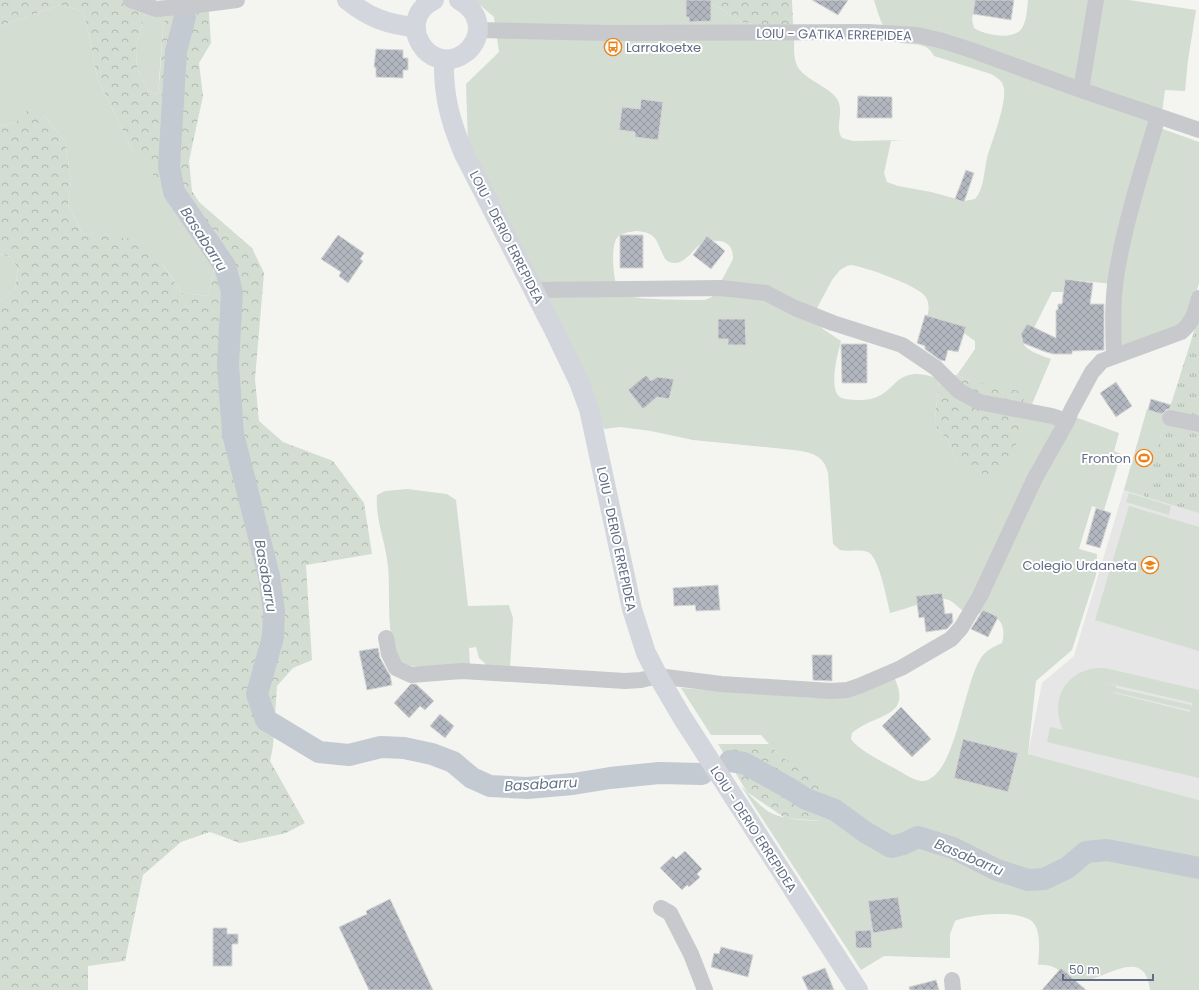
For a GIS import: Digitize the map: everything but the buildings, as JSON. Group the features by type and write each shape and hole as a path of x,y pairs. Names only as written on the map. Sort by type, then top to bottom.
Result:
{"main road":[{"path":"346,0 357,8 386,22 399,26 416,27"},
{"path":"434,0 422,9 418,17 416,27 417,36 423,48 435,57 444,59 456,58 467,52 473,46 476,38 478,30 477,20 466,4 459,0"},
{"name":"LOIU - DERIO ERREPIDEA","path":"444,59 443,79 454,130 464,154 534,290 579,382 589,409 632,609 646,653 682,717 858,990"}],"street":[{"path":"131,0 156,9 236,0"},
{"path":"1081,90 1096,0"},
{"name":"LOIU - GATIKA ERREPIDEA","path":"478,30 608,33 868,32 917,35 972,50 1081,90 1199,130"},
{"path":"1114,356 1112,312 1116,272 1132,204 1158,116"},
{"path":"534,290 721,288 766,293 795,308 833,323 902,345 936,368 959,391 979,402 1019,411 1052,416 1067,421"},
{"path":"386,638 389,654 396,668 411,675 462,671 625,681 641,680 658,676 722,684 832,691 847,690 859,686 901,668 951,639 961,628 980,596 1035,478 1092,372 1102,361 1181,332 1192,320 1199,298"},
{"path":"1170,418 1199,424"},
{"path":"661,908 670,913 691,954 705,990"}],"shaded area":[{"name":"Colegio Urdaneta","path":"1199,316 1199,800 1028,754 1042,683 1074,656 1151,399 1171,404"}],"green space":[{"path":"0,0 122,0 146,10 136,47 137,68 148,90 158,95 163,27 169,2 208,0 211,43 199,63 203,96 189,161 192,191 199,202 252,248 264,273 255,379 259,421 283,442 333,461 364,503 372,554 306,565 312,660 293,668 277,686 273,746 270,761 305,823 286,833 240,843 210,832 181,842 143,875 125,961 88,966 88,990 0,990 0,302 15,288 18,269 11,257 0,254 0,126 16,122 32,106 42,113 65,142 71,180 68,205 82,233 146,241 182,293 208,296 214,269 162,194 150,168 132,150 97,77 83,11 60,5 0,26"},
{"path":"474,0 702,0 718,7 739,21 766,27 793,24 794,54 796,63 803,73 828,90 837,99 840,109 839,129 842,138 853,141 904,140 891,141 884,173 887,182 898,186 931,192 964,201 975,199 982,185 987,158 1003,105 1003,84 998,78 991,74 934,56 930,50 925,47 898,42 893,39 883,26 874,0 975,0 972,20 974,28 985,33 999,36 1013,34 1022,28 1026,18 1028,0 1129,0 1196,10 1185,91 1165,90 1160,128 1199,142 1199,283 1190,314 1183,326 1120,349 1112,284 1065,279 1063,292 1052,292 1034,328 1027,324 1022,332 1021,339 1030,350 1051,359 1030,409 1075,417 1119,433 1114,451 1121,454 1104,510 1092,506 1079,549 1097,554 1096,575 1072,650 1036,681 1028,754 1199,800 1199,990 1150,990 1146,976 1139,969 1130,967 1087,980 1078,980 1050,966 1038,965 1039,939 1035,925 1030,920 1021,916 1010,914 972,916 955,921 950,934 950,958 884,956 861,970 741,786 758,803 775,815 794,819 821,821 826,791 777,753 761,735 711,735 681,688 816,698 894,677 899,691 899,701 895,708 889,713 852,733 851,739 858,747 871,755 911,778 921,781 933,777 943,765 951,747 970,683 977,666 986,652 1002,643 1004,634 1002,625 995,616 969,613 946,599 938,599 890,613 879,570 872,556 865,551 840,550 833,544 828,473 820,458 811,453 693,440 651,431 620,427 604,429 562,328 468,143 466,84 499,52 494,17","holes":["637,231 650,234 654,237 666,260 671,262 680,262 700,244 710,241 725,242 732,250 733,259 715,293 712,297 705,300 631,297 626,295 616,283 613,267 613,253 615,242 619,236","851,265 868,269 912,287 925,296 928,301 929,309 927,317 961,331 975,341 975,349 957,375 970,381 957,462 947,439 937,429 935,419 939,379 922,374 906,376 883,394 867,400 843,399 836,393 834,378 841,341 823,329 817,322 816,310 832,280 840,270"]},
{"path":"702,0 792,0 793,24 766,27 739,21 718,7"},
{"path":"60,5 83,11 97,77 132,150 151,168 162,194 214,269 208,296 182,293 163,265 112,238 82,233 68,205 71,180 65,142 42,113 0,126 0,26"},
{"path":"146,10 166,14 163,27 158,95 148,90 137,68 136,47"},
{"path":"0,254 11,257 18,269 15,288 0,302"},
{"path":"1199,316 1199,417 1169,411"},
{"path":"950,375 957,375 970,381 1019,391 1023,395 1024,403 1018,441 996,480 957,462 947,439 937,429 935,419 939,379"},
{"name":"Fronton","path":"1147,409 1167,415 1143,496 1124,490"},
{"path":"1167,415 1199,432 1199,513 1143,496"},
{"path":"407,489 447,494 456,500 468,606 509,605 513,618 510,668 489,667 479,658 476,647 469,648 470,666 436,668 417,667 404,663 398,656 393,646 391,633 388,567 379,522 377,495 385,491"},
{"path":"1129,493 1171,506 1169,515 1126,502"},
{"path":"1129,506 1199,527 1199,651 1095,620"},
{"path":"1105,668 1199,690 1199,778 1047,742 1050,727 1063,730 1059,718 1058,706 1060,695 1065,686 1072,678 1081,672","holes":["1102,682 1193,703 1191,707 1191,705 1116,688 1116,686","1114,693 1190,710 1190,712"]},
{"path":"718,744 769,744 777,753 824,788 829,797 832,810 830,817 821,821 785,818 747,792"}],"waterway":[{"name":"Basabarru","path":"185,17 176,51 169,166 174,192 225,266 232,292 228,365 233,434 269,576 274,611 273,637 257,694 266,720 319,752 349,755 381,747 404,748 432,754 453,762 472,778 490,786 527,788 573,784 610,778 659,773 702,774"},
{"name":"Basabarru","path":"730,761 744,763 806,799 835,810 865,832 891,847 903,844 918,837 953,848 997,870 1028,880 1044,879 1067,868 1086,852 1107,850 1199,868"}],"place":[{"name":"Larrakoetxe","path":"613,47"},
{"name":"Fronton","path":"1144,458"},
{"name":"Colegio Urdaneta","path":"1150,565"}]}
